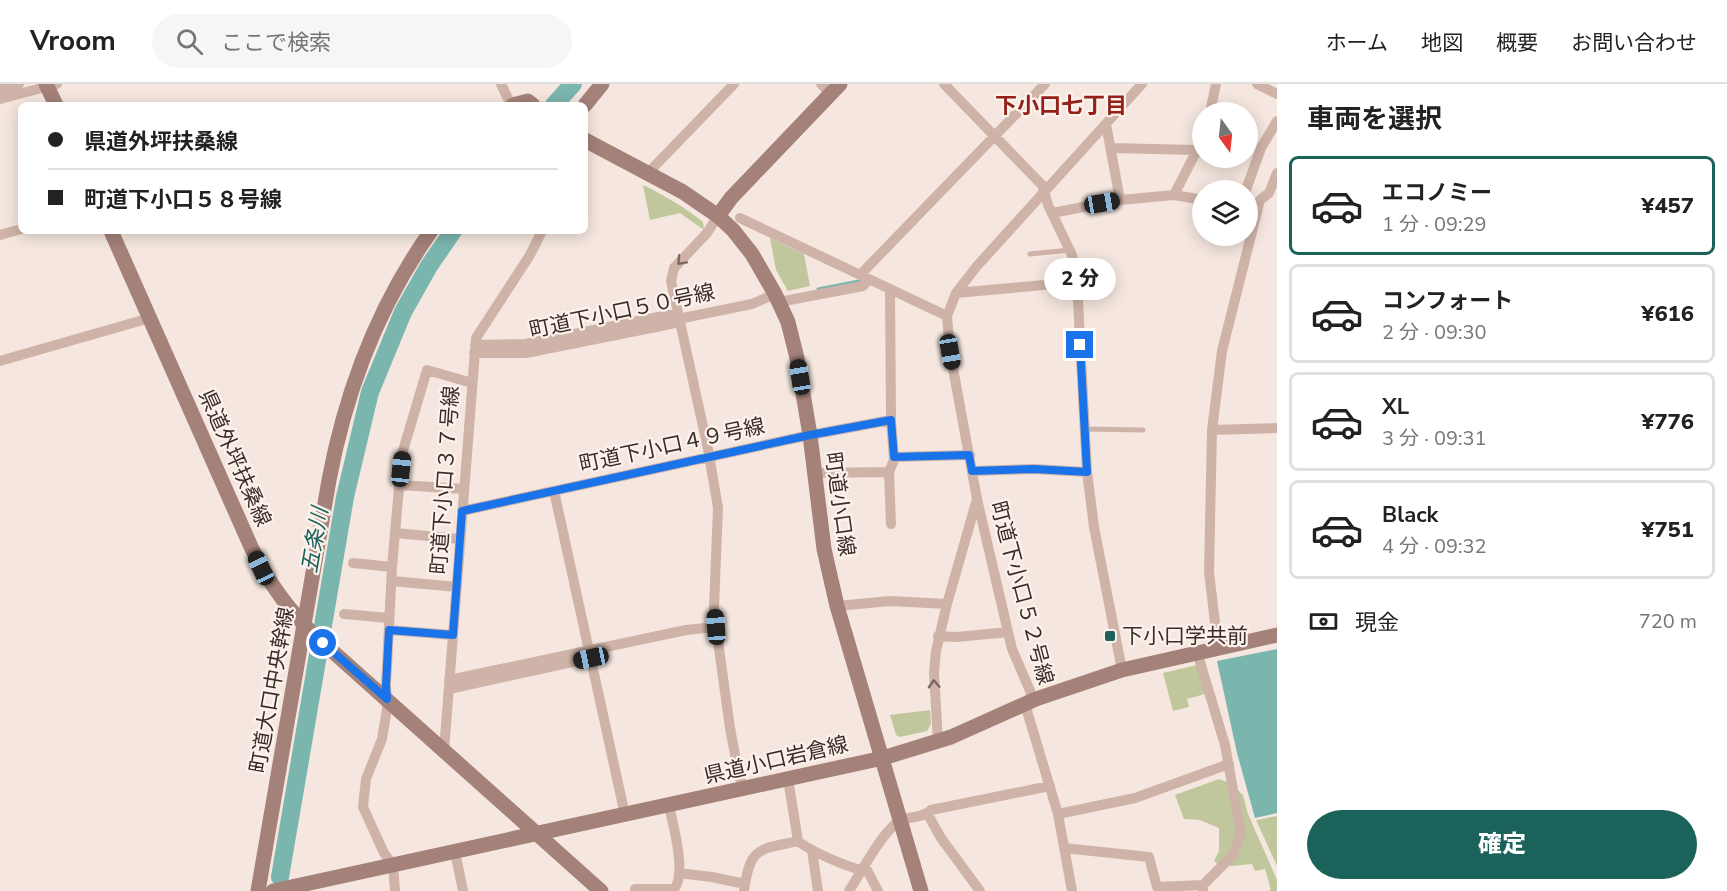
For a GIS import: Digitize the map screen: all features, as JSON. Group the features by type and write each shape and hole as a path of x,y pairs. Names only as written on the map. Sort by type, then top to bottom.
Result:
{"main road":[{"path":"587,102 602,84"},
{"path":"50,85 55,102"},
{"path":"718,216 731,198 831,87"},
{"name":"町道小口線","path":"588,146 683,192 718,216 733,230 752,254 777,298 794,343 810,435 824,549 837,606 921,891"},
{"name":"県道外坪扶桑線","path":"112,234 261,568 281,600 334,653 601,891"},
{"name":"町道大口中央幹線","path":"258,891 309,630 332,466 349,399 390,297 429,234"},
{"name":"県道小口岩倉線","path":"273,891 291,887 320,886 393,865 883,758 938,742 972,729 1030,701 1122,670 1277,635"}],"street":[{"path":"0,89 20,84"},
{"path":"501,84 519,102"},
{"path":"647,174 734,84"},
{"path":"944,84 1042,185 1076,266 1087,472 1094,527 1122,670"},
{"path":"865,277 994,136 1045,84"},
{"path":"740,218 947,316 956,293 999,240 1045,193 1142,84"},
{"path":"1212,102 1216,84"},
{"path":"1257,84 1277,94"},
{"path":"0,99 50,85"},
{"path":"1251,180 1261,148 1277,121"},
{"path":"1106,124 1120,200"},
{"path":"1110,148 1192,150"},
{"path":"1174,195 1192,160"},
{"path":"1218,648 1209,572 1212,430 1222,351 1260,200 1269,193 1277,173"},
{"path":"1258,194 1277,198"},
{"path":"1052,213 1120,200 1174,195 1192,198"},
{"path":"718,216 707,233 674,268 672,274 718,508 714,608 738,776 744,790"},
{"path":"0,234 18,230"},
{"name":"町道下小口３７号線","path":"444,751 476,338 530,255 540,234"},
{"name":"町道下小口５０号線","path":"475,349 526,352 623,333 679,317 777,298 863,286 865,277"},
{"path":"956,293 1077,282"},
{"path":"890,289 891,420 894,457 889,472 891,524"},
{"name":"町道下小口５２号線","path":"947,316 950,352 977,498 1014,655 1032,693 1027,711 1058,814 1072,891"},
{"path":"475,349 525,344 679,317"},
{"path":"0,361 150,318"},
{"path":"395,891 393,865 384,853 363,807 366,778 382,739 387,709 386,685 392,567 402,454 427,370 472,383"},
{"name":"町道下小口４９号線","path":"462,511 810,435 891,420"},
{"path":"1212,430 1277,428"},
{"path":"894,457 969,455"},
{"path":"972,471 1034,469 1087,472"},
{"path":"815,473 889,472"},
{"path":"399,485 464,489"},
{"path":"554,491 625,815"},
{"path":"938,742 934,674 938,636 977,498"},
{"path":"395,533 460,539"},
{"path":"353,563 392,567"},
{"path":"392,581 457,587"},
{"path":"837,606 890,601 947,604"},
{"path":"344,614 389,618"},
{"path":"449,685 686,630 716,627"},
{"path":"389,630 453,635"},
{"path":"938,636 957,637 1008,632"},
{"path":"1064,848 1149,857 1157,887 1203,888 1232,856 1241,834 1229,764 1197,652"},
{"path":"1058,814 1135,798 1229,764"},
{"path":"788,779 798,841 812,851 867,870 878,891"},
{"path":"849,891 888,831 900,821 931,810 1050,786"},
{"path":"635,891 635,889 674,889 678,886 678,852 669,806"},
{"path":"927,813 941,838 980,891"},
{"path":"679,873 712,877 745,888 754,854 761,849 798,841"},
{"path":"812,851 818,891"},
{"path":"455,852 463,891"}],"lane":[{"path":"1030,254 1070,250"},
{"path":"1084,429 1143,430"}],"green space":[{"path":"643,185 674,202 703,222 704,230 680,213 650,220"},
{"path":"770,238 804,254 810,286 788,291 776,270"},
{"path":"1197,665 1205,694 1187,699 1189,707 1173,711 1163,673"},
{"path":"930,710 931,724 927,731 900,737 896,735 890,715"},
{"path":"1219,779 1232,784 1243,795 1248,814 1277,880 1277,891 1267,891 1271,890 1265,869 1255,871 1252,864 1221,867 1214,861 1219,851 1219,828 1200,820 1184,819 1175,795"},
{"path":"1277,816 1277,866 1256,820"}],"water":[{"path":"1277,649 1277,813 1255,818 1237,753 1217,661"}],"waterway":[{"name":"五条川","path":"557,102 573,84"},
{"name":"五条川","path":"280,877 345,497 370,392 403,312 429,266 451,234"},
{"path":"818,289 861,279"}],"place":[{"name":"下小口学共前","path":"1110,636"}],"district":[{"name":"下小口七丁目","path":"1061,105"}],"route":[{"path":"323,643 387,699 389,630 453,635 462,511 810,435 891,420 894,457 969,455 972,471 1034,469 1087,472 1080,345"}]}
